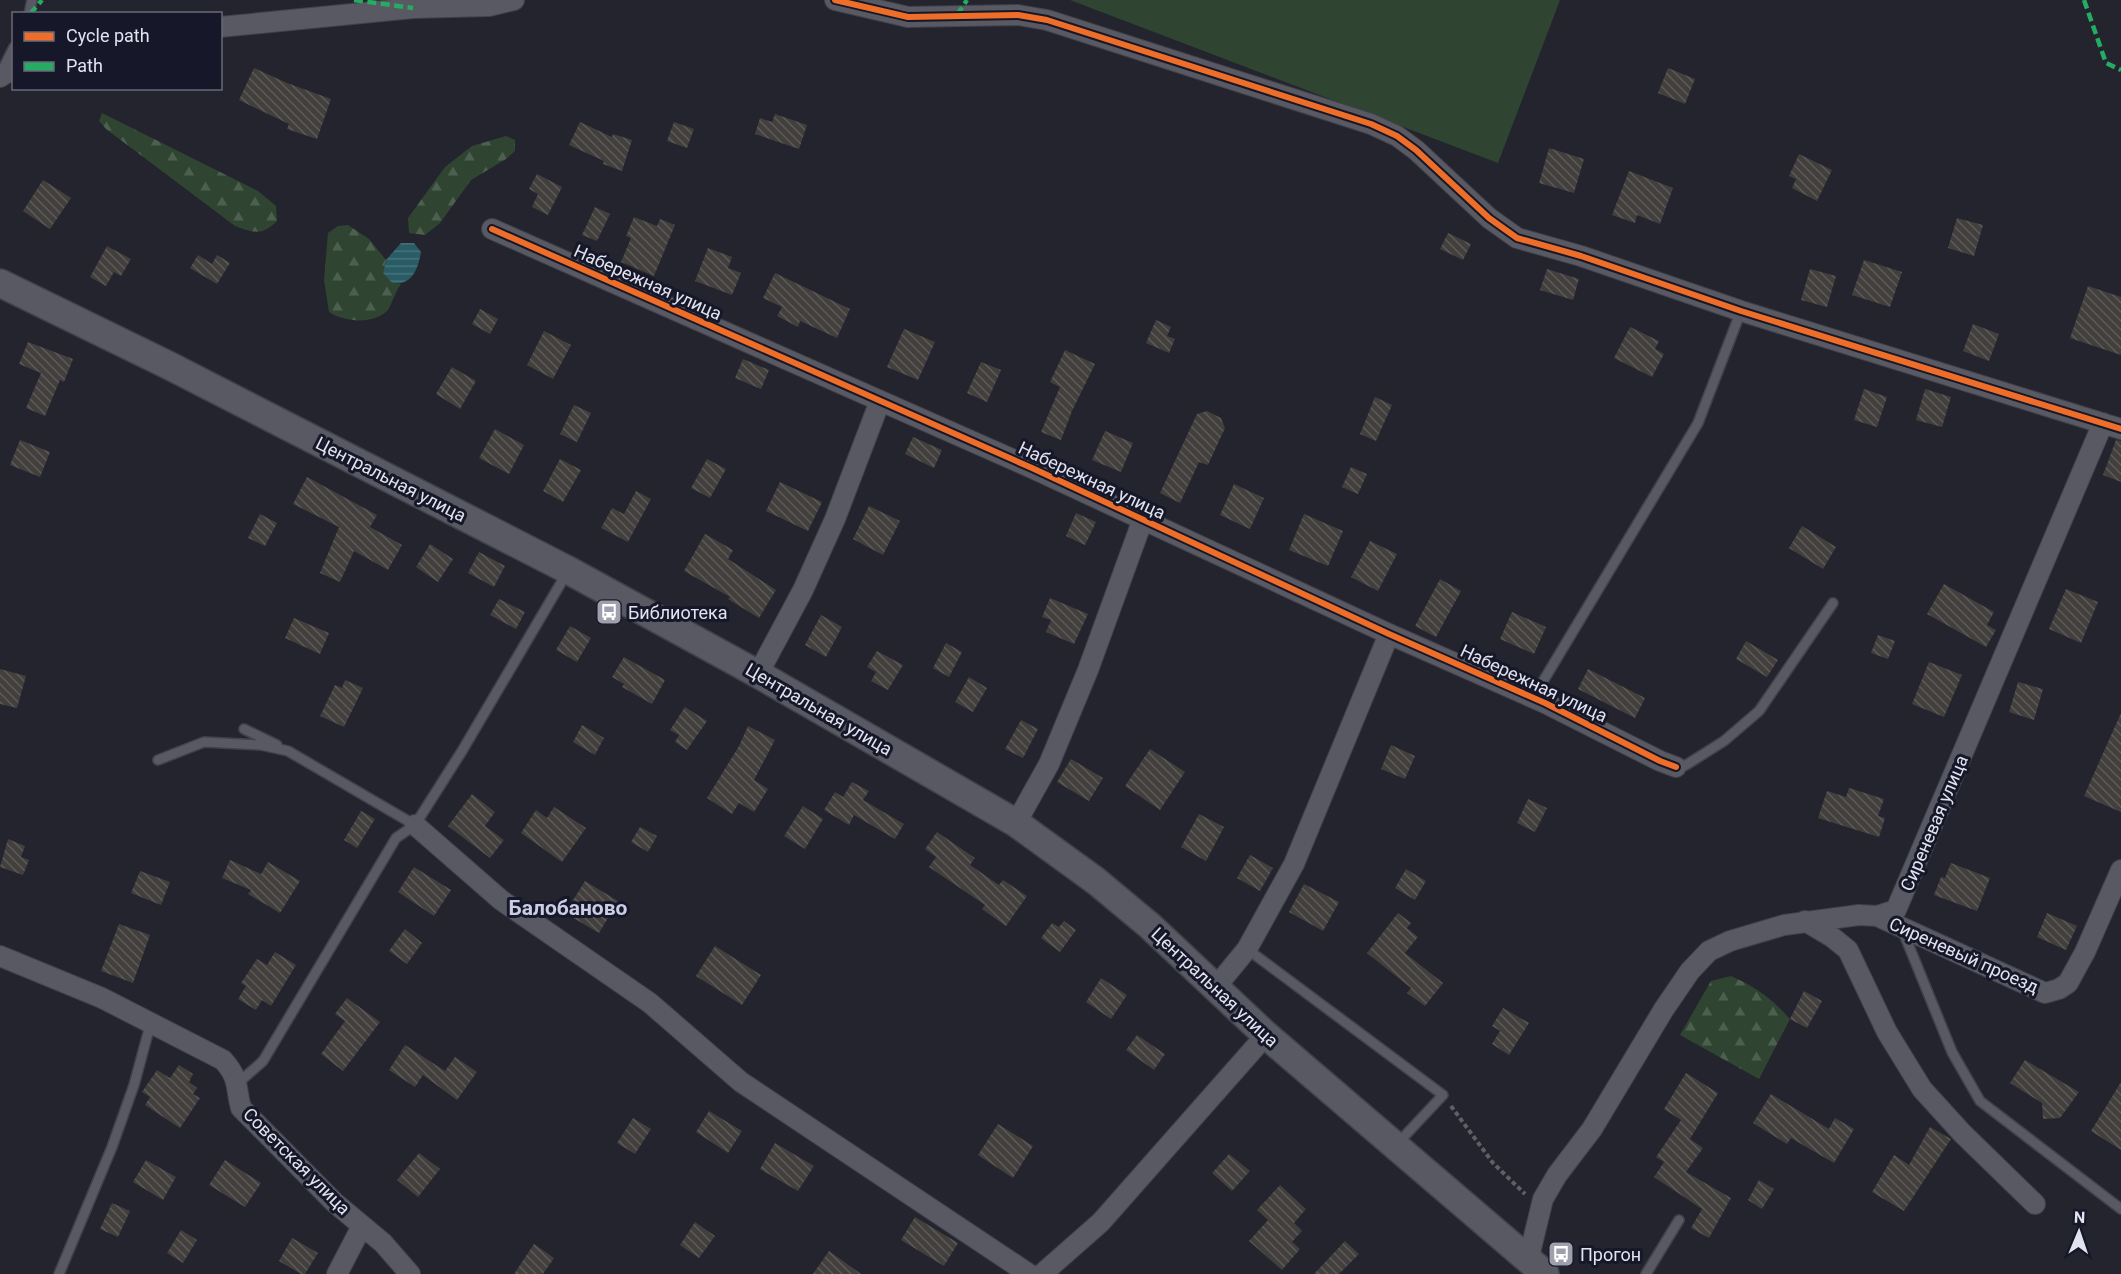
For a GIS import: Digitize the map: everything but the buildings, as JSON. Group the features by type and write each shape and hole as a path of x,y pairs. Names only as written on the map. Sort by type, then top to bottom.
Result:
{"main road":[{"name":"Центральная улица","path":"0,283 170,366 568,570 758,674 1016,823 1096,881 1150,926 1266,1035 1536,1267"}],"street":[{"path":"222,27 412,8 489,6 514,0"},
{"path":"835,0 908,17 1018,15 1047,20 1371,124 1397,136 1416,150 1489,218 1517,238 1581,256 1741,311 2112,426"},
{"name":"Набережная улица","path":"492,229 1143,519 1389,634 1533,698 1660,761 1676,766"},
{"path":"758,674 803,591 835,519 880,401"},
{"name":"Сиреневая улица","path":"1877,916 1896,910 1904,895 2112,426"},
{"path":"1016,823 1049,764 1062,733 1088,670 1143,519"},
{"path":"1215,988 1248,949 1294,864 1389,634"},
{"path":"415,825 501,900 650,1003 741,1082 1029,1274"},
{"name":"Сиреневый проезд","path":"1877,916 2045,993 2059,989 2068,983 2085,952 2121,870"},
{"path":"1536,1267 1543,1199 1557,1175 1592,1129 1652,1028 1690,971 1709,951 1730,941 1784,925 1859,915 1877,916"},
{"path":"1805,921 1832,937 1848,950 1887,1032 1922,1089 1962,1133 2035,1204"},
{"name":"Советская улица","path":"0,956 102,998 223,1060 233,1072 238,1083 237,1095 241,1108 335,1203 383,1244 410,1274"},
{"path":"1042,1274 1101,1222 1266,1035"},
{"path":"337,1274 362,1226"}],"lane":[{"path":"0,77 12,52"},
{"path":"1533,698 1703,414 1741,311"},
{"path":"238,1083 263,1061 396,838 415,825 462,751 568,570"},
{"path":"1676,766 1686,765 1725,741 1759,711 1833,603"},
{"path":"244,729 288,751 415,825"},
{"path":"158,760 204,742 261,745 288,751"},
{"path":"1902,927 1952,1052 1980,1101 2121,1209"},
{"path":"1248,949 1443,1095 1396,1146"},
{"path":"59,1274 112,1147 134,1085 152,1022"},
{"path":"1646,1274 1679,1220"}],"path":[{"path":"1443,1095 1493,1163 1541,1210"}],"green space":[{"path":"1070,0 1560,0 1498,163"},
{"path":"102,113 258,191 276,206 277,221 267,229 258,232 235,226 106,129 99,121"},
{"path":"506,136 515,140 515,151 471,180 440,223 425,235 409,233 408,218 445,167 472,146"},
{"path":"348,225 369,239 386,260 383,273 392,283 401,284 388,310 382,315 367,320 351,320 329,312 324,280 328,233 338,226"},
{"path":"1731,976 1763,994 1790,1019 1759,1079 1680,1035 1711,981"}],"water":[{"path":"401,243 414,243 421,252 420,258 416,270 409,279 405,282 392,283 383,273 386,260"}],"marked path":[{"path":"32,12 42,0"},
{"path":"354,0 413,8"},
{"path":"957,15 967,0"},
{"path":"2084,0 2106,63 2121,70"}],"cycle path":[{"path":"835,0 908,17 1018,15 1047,20 1371,124 1397,136 1416,150 1489,218 1517,238 1581,256 1741,311 2121,429"},
{"path":"492,229 1032,468 1389,634 1545,703 1676,767"}],"place":[{"name":"Библиотека","path":"609,612"},
{"name":"Прогон","path":"1561,1254"}],"district":[{"name":"Балобаново","path":"568,908"}]}
